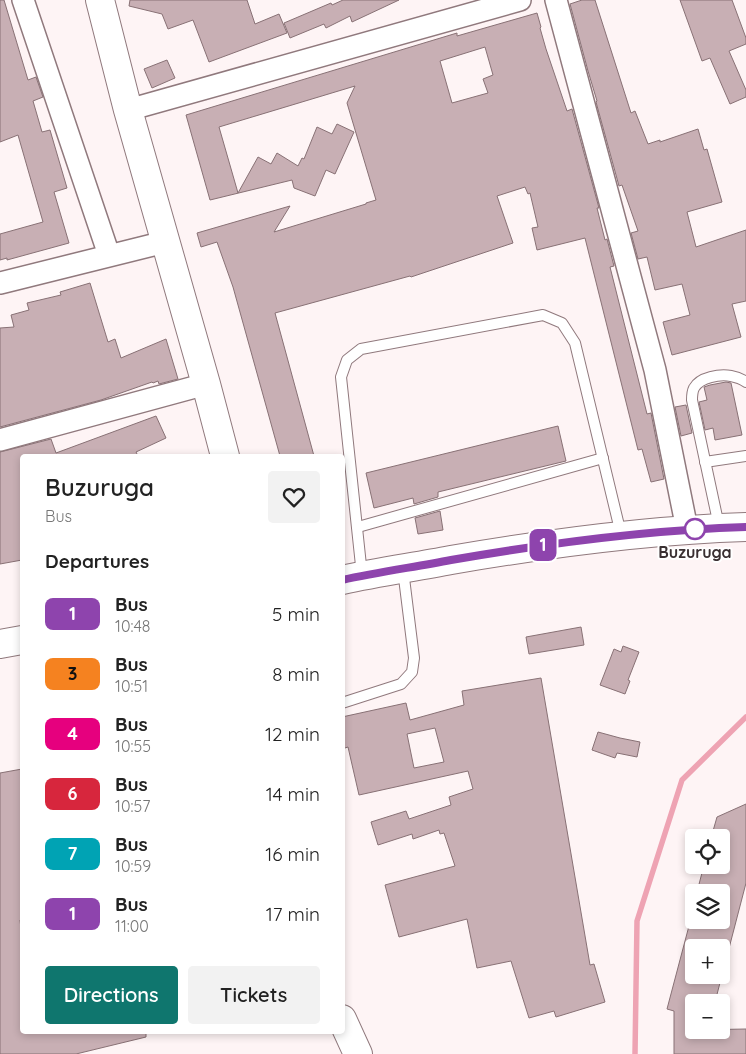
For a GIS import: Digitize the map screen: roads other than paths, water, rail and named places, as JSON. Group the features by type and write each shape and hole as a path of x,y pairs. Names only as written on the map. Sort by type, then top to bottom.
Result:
{"main road":[{"path":"100,0 128,110 224,454"},
{"path":"352,578 524,548 622,535 733,527"},
{"path":"0,644 20,640"},
{"path":"345,1026 358,1054"}],"street":[{"path":"23,0 109,255"},
{"path":"128,110 520,0"},
{"path":"556,0 655,370 687,529"},
{"path":"0,284 165,242"},
{"path":"0,440 206,384"}],"lane":[{"path":"352,578 358,527 340,377 348,360 361,349 543,315 562,323 575,343 622,535"},
{"path":"733,527 705,462 692,393 694,386 702,380 718,376 732,376 746,382"},
{"path":"705,462 746,456"},
{"path":"358,527 603,458"},
{"path":"345,702 401,684 412,672 414,658 403,569"}],"waterway":[{"path":"635,1054 637,921 682,780 746,717"}],"place":[{"name":"Buzuruga","path":"695,529"}]}
